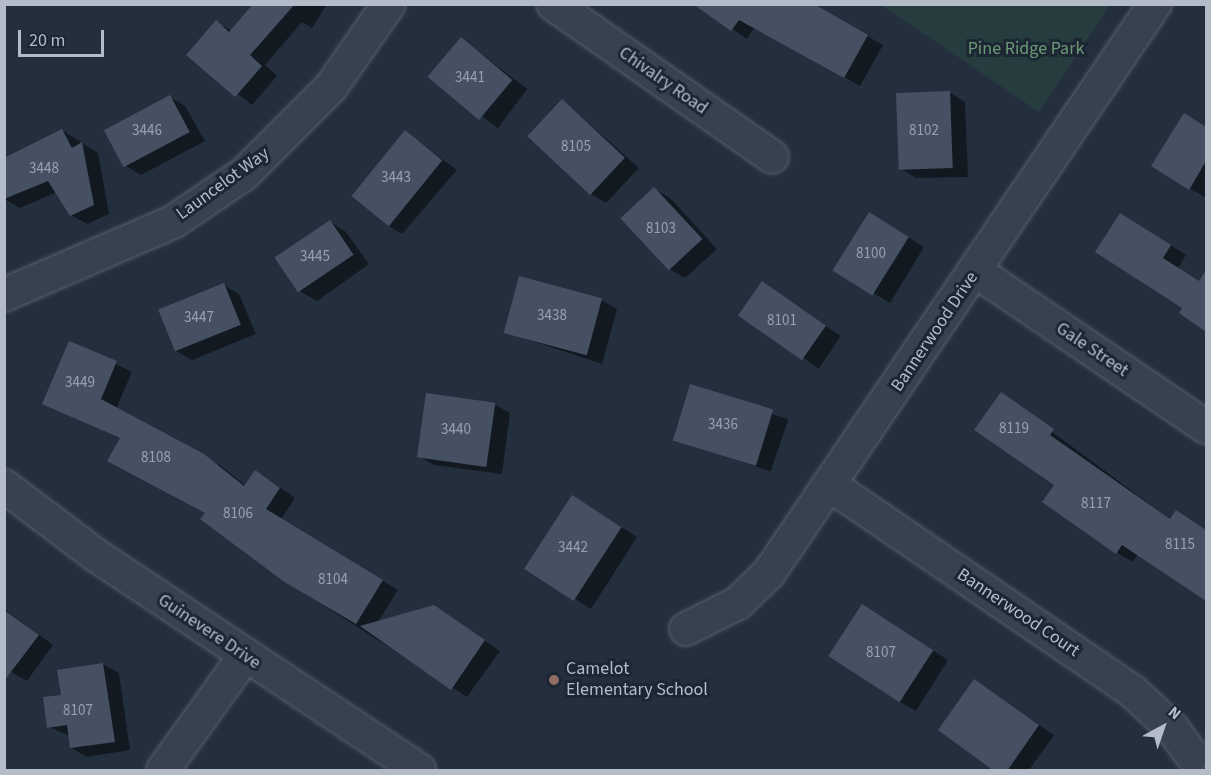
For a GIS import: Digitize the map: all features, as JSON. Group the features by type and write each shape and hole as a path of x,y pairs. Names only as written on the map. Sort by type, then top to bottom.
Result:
{"street":[{"name":"Launcelot Way","path":"4,295 173,222 228,186 291,132 325,95 389,4"},
{"name":"Chivalry Road","path":"553,4 772,157"},
{"name":"Bannerwood Drive","path":"686,629 738,603 769,573 977,272 1155,4"},
{"name":"Gale Street","path":"977,272 1206,428"},
{"name":"Bannerwood Court","path":"830,485 1131,690 1172,728 1192,756"},
{"name":"Guinevere Drive","path":"4,486 245,656 419,771"},
{"path":"162,771 245,656"}],"green space":[{"name":"Pine Ridge Park","path":"1110,4 1039,112 881,5"}],"building":[{"path":"253,4 295,4 250,55 262,66 235,97 186,55 216,20 229,32"},
{"path":"693,4 814,4 868,35 844,78 739,20 731,31"},
{"path":"461,37 512,80 479,120 428,77"},
{"path":"950,91 953,168 899,170 896,93"},
{"path":"170,95 190,132 123,167 104,130"},
{"path":"562,99 625,158 590,195 527,136"},
{"path":"1184,113 1206,127 1206,161 1189,190 1151,166"},
{"path":"62,129 72,148 82,142 94,205 70,216 48,181 4,199 4,158"},
{"path":"405,130 442,160 389,226 352,196"},
{"path":"654,187 702,239 669,270 620,218"},
{"path":"869,212 909,237 872,295 832,271"},
{"path":"1120,213 1171,245 1163,258 1199,281 1206,270 1206,332 1179,313 1182,308 1095,252"},
{"path":"330,220 353,255 298,292 274,257"},
{"path":"519,276 602,298 587,355 504,333"},
{"path":"762,281 826,326 802,360 738,315"},
{"path":"224,283 241,325 175,351 158,310"},
{"path":"69,341 117,361 101,399 204,454 244,486 255,470 280,488 266,509 383,580 356,624 283,581 200,519 205,513 107,461 120,438 42,404"},
{"path":"690,384 773,409 756,466 673,440"},
{"path":"1001,392 1054,429 1050,435 1170,519 1176,510 1206,530 1206,601 1122,545 1116,554 1042,502 1054,485 974,430"},
{"path":"426,393 495,403 486,467 417,457"},
{"path":"572,495 621,527 574,601 524,569"},
{"path":"862,604 933,650 900,702 828,656"},
{"path":"434,605 485,640 451,690 360,626"},
{"path":"4,610 39,635 4,681"},
{"path":"103,663 115,742 70,748 67,725 47,728 43,697 61,695 57,670"},
{"path":"974,679 1039,725 1007,771 994,771 938,730"}],"place":[{"name":"Camelot Elementary School","path":"554,680"}]}
